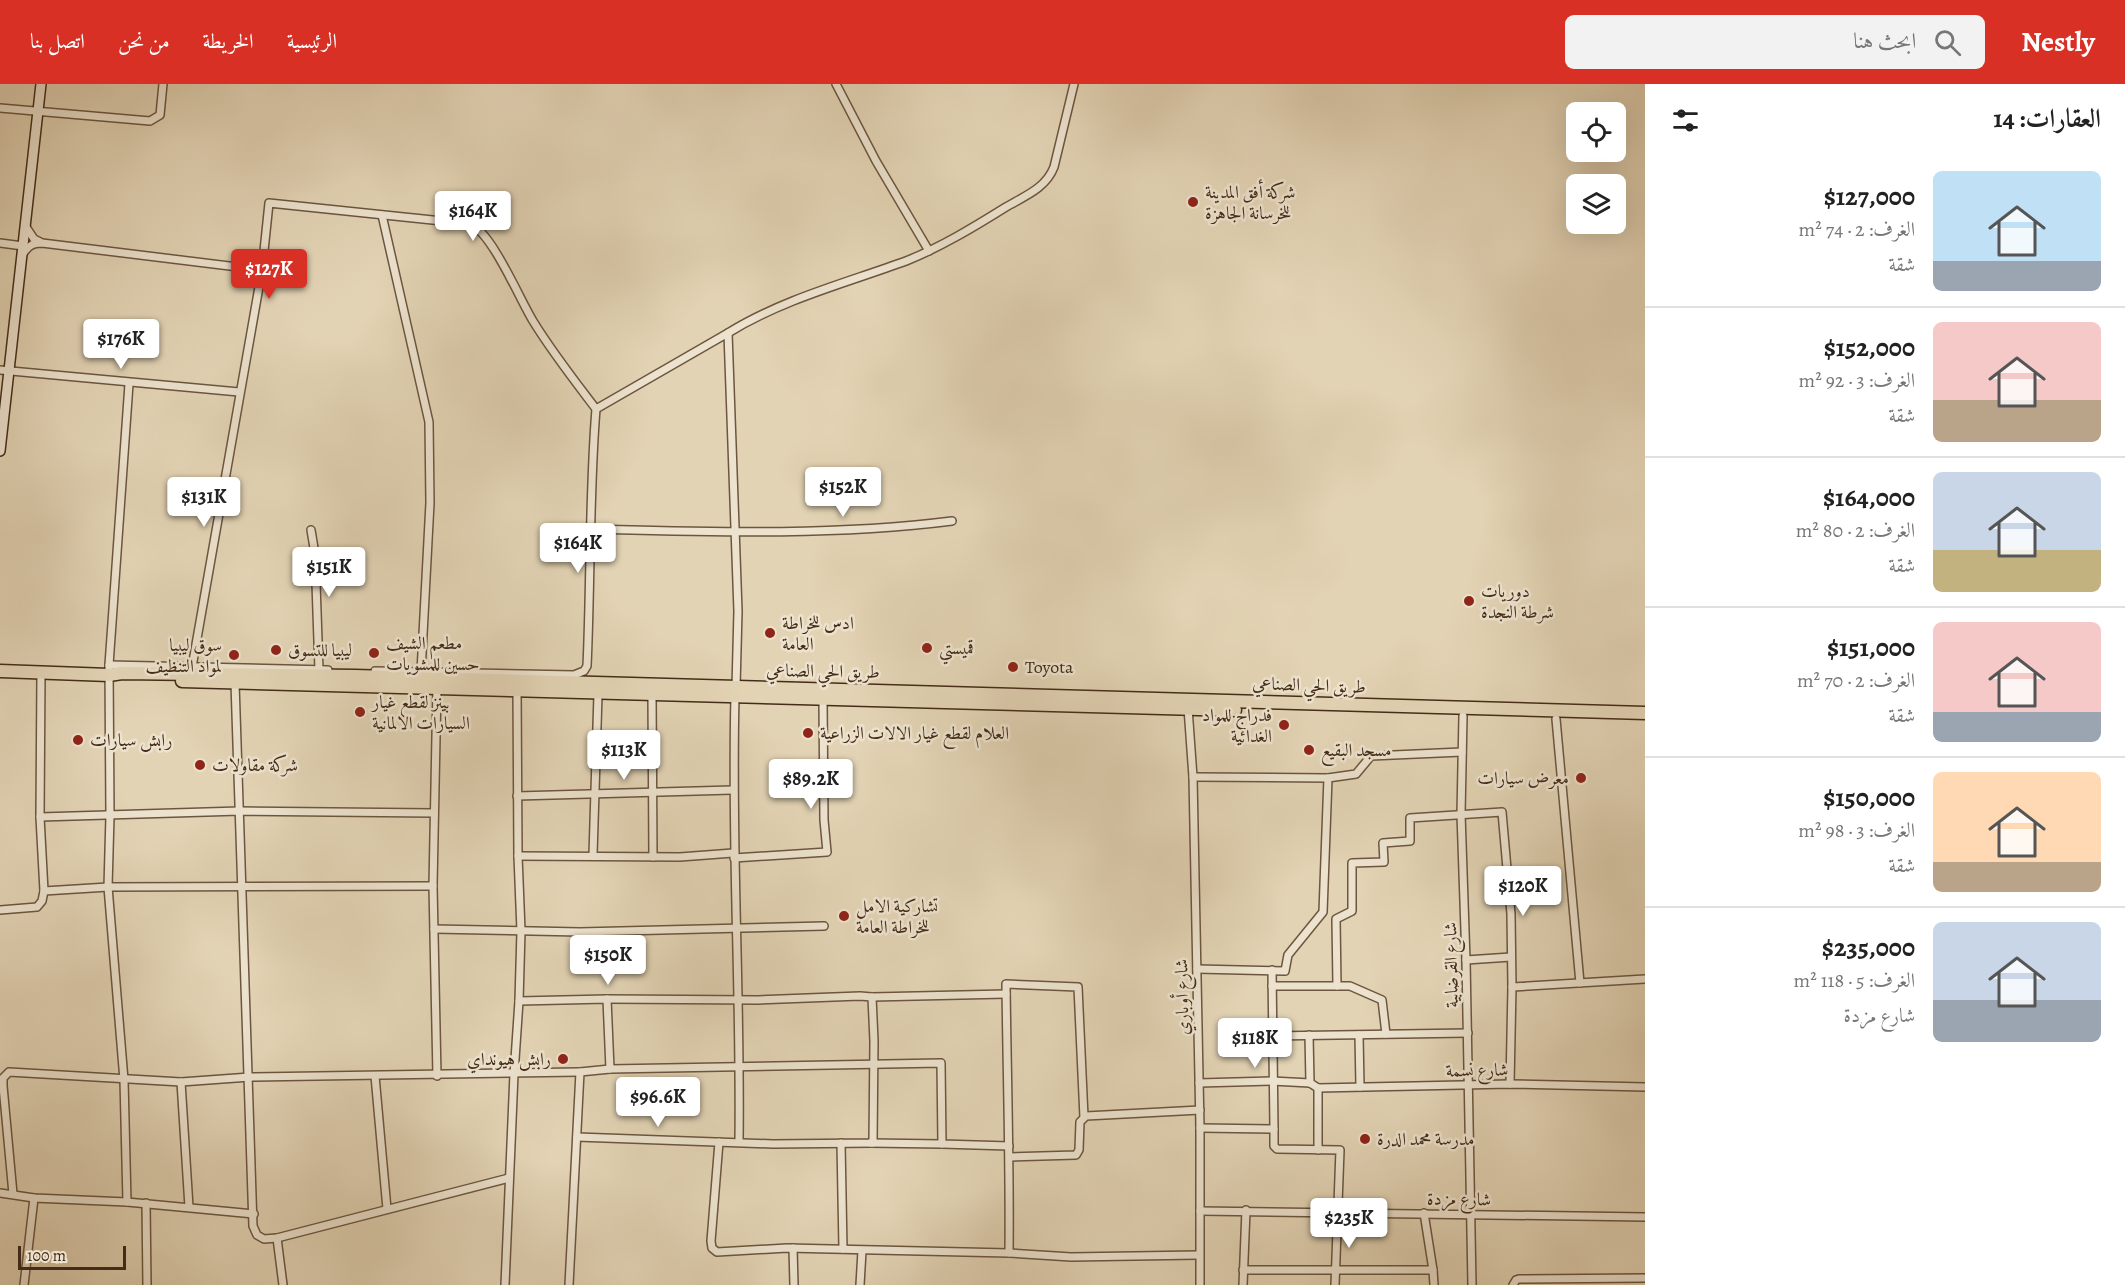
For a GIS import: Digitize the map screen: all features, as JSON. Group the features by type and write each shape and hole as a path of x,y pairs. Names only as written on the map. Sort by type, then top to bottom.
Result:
{"highway":[{"name":"طريق الحي الصناعي","path":"0,671 40,673 109,670 122,673 586,682 735,692 1645,713"},
{"path":"109,670 122,678 180,681 517,689 652,695 735,692 823,699 1645,721"}],"street":[{"path":"0,451 4,371 26,227 41,84"},
{"path":"0,108 150,121 160,115 163,84"},
{"path":"836,84 876,161 929,250"},
{"path":"596,409 728,333 801,297 907,260 929,250 977,225 1045,183 1054,167 1074,84"},
{"path":"192,667 262,270 269,203 471,224 477,227 495,252 539,330 596,409 591,467 586,682"},
{"path":"382,215 429,422 430,504 421,672"},
{"path":"26,227 34,239 42,243"},
{"path":"0,243 23,246"},
{"path":"22,256 29,246 42,243 262,270"},
{"path":"728,333 738,611 732,790 740,1068 739,1142"},
{"path":"4,371 129,384 239,392"},
{"path":"127,1202 123,1080 108,887 109,670 129,384"},
{"path":"591,529 735,532 905,527 952,521"},
{"path":"311,530 315,554 319,669"},
{"path":"109,670 192,667 578,675 587,666"},
{"path":"0,910 37,907 42,901 44,891 40,817 40,673"},
{"path":"235,682 250,1077 253,1226 257,1235 264,1239 277,1238 510,1178"},
{"path":"437,687 433,886 437,1076"},
{"path":"505,1285 521,931 517,689"},
{"path":"593,855 598,693"},
{"path":"652,695 653,857"},
{"path":"518,856 653,857 827,852 824,820 823,699"},
{"name":"شارع أوباري","path":"1188,708 1193,777 1200,1110 1198,1255 1200,1285"},
{"name":"شارع القرضابية","path":"1463,716 1461,814 1468,1033 1467,1084 1472,1285"},
{"path":"1556,719 1580,983"},
{"path":"1193,777 1328,778 1356,774 1371,756 1462,752"},
{"path":"1197,969 1284,971 1288,955 1323,912 1328,778"},
{"path":"517,796 732,790"},
{"path":"40,817 240,811 434,813"},
{"path":"1336,919 1352,911 1352,863 1384,862 1383,843 1410,841 1410,818 1502,812 1510,914 1512,987 1510,1084"},
{"path":"44,891 108,887 433,886"},
{"path":"1323,912 1336,919"},
{"path":"1336,919 1337,986"},
{"path":"434,929 580,932 824,926"},
{"path":"1466,960 1511,957"},
{"path":"1272,970 1274,1146 1277,1149 1340,1150 1335,1285"},
{"path":"1512,987 1645,979"},
{"path":"1009,1253 1010,1157 1006,1110 1006,984 1078,987 1084,1117 1080,1122 1079,1150 1076,1155 1010,1157"},
{"path":"1272,986 1350,986 1382,1000 1386,1034"},
{"path":"519,1001 737,1000 1006,994"},
{"path":"869,1143 873,1143 872,997"},
{"path":"607,999 610,1069"},
{"path":"1272,1036 1468,1033"},
{"path":"1309,1035 1310,1083"},
{"path":"1359,1035 1360,1087"},
{"path":"13,1194 3,1078 9,1072 181,1082 250,1077 437,1076 610,1069 941,1063 942,1144"},
{"path":"569,1285 580,1072"},
{"path":"375,1076 387,1209"},
{"path":"1199,1083 1272,1081 1310,1083 1318,1088 1318,1150"},
{"path":"181,1082 189,1207"},
{"name":"شارع نسمة","path":"1318,1088 1467,1084 1645,1087"},
{"path":"1084,1117 1200,1110"},
{"path":"1200,1128 1274,1129"},
{"path":"577,1137 773,1144 869,1143 1009,1146"},
{"path":"719,1142 711,1241 712,1248 717,1252 793,1248 1009,1253 1071,1257 1198,1255"},
{"path":"841,1143 843,1249"},
{"path":"0,1193 34,1198 146,1203 254,1214"},
{"path":"24,1285 34,1198"},
{"path":"146,1203 147,1285"},
{"path":"1243,1285 1246,1210"},
{"name":"شارع مزدة","path":"1200,1211 1645,1218"},
{"path":"1424,1213 1434,1285"},
{"path":"277,1238 284,1285"},
{"path":"793,1248 794,1285"},
{"path":"860,1285 862,1251"},
{"path":"1243,1270 1433,1270"},
{"path":"1513,1285 1519,1279 1645,1278"}],"place":[{"name":"شركة أفق المدينة للخرسانة الجاهزة","path":"1193,202"},
{"name":"دوريات شرطة النجدة","path":"1469,601"},
{"name":"ادس للخراطة العامة","path":"770,633"},
{"name":"قميستي","path":"927,648"},
{"name":"ليبيا للتسوق","path":"276,650"},
{"name":"مطعم الشيف حسين للمشويات","path":"374,653"},
{"name":"سوق ليبيا لمواد التنظيف","path":"234,655"},
{"name":"Toyota","path":"1013,667"},
{"name":"بينز لقطع غيار السيارات الالمانية","path":"360,712"},
{"name":"فدراج للمواد الغدائية","path":"1284,725"},
{"name":"العلام لقطع غيار الالات الزراعية","path":"808,733"},
{"name":"رابش سيارات","path":"78,740"},
{"name":"مسجد البقيع","path":"1309,750"},
{"name":"شركة مقاولات","path":"200,765"},
{"name":"معرض سيارات","path":"1581,778"},
{"name":"تشاركية الامل للخراطة العامة","path":"844,916"},
{"name":"رابش هيونداي","path":"563,1059"},
{"name":"مدرسة محمد الدرة","path":"1365,1139"}]}
